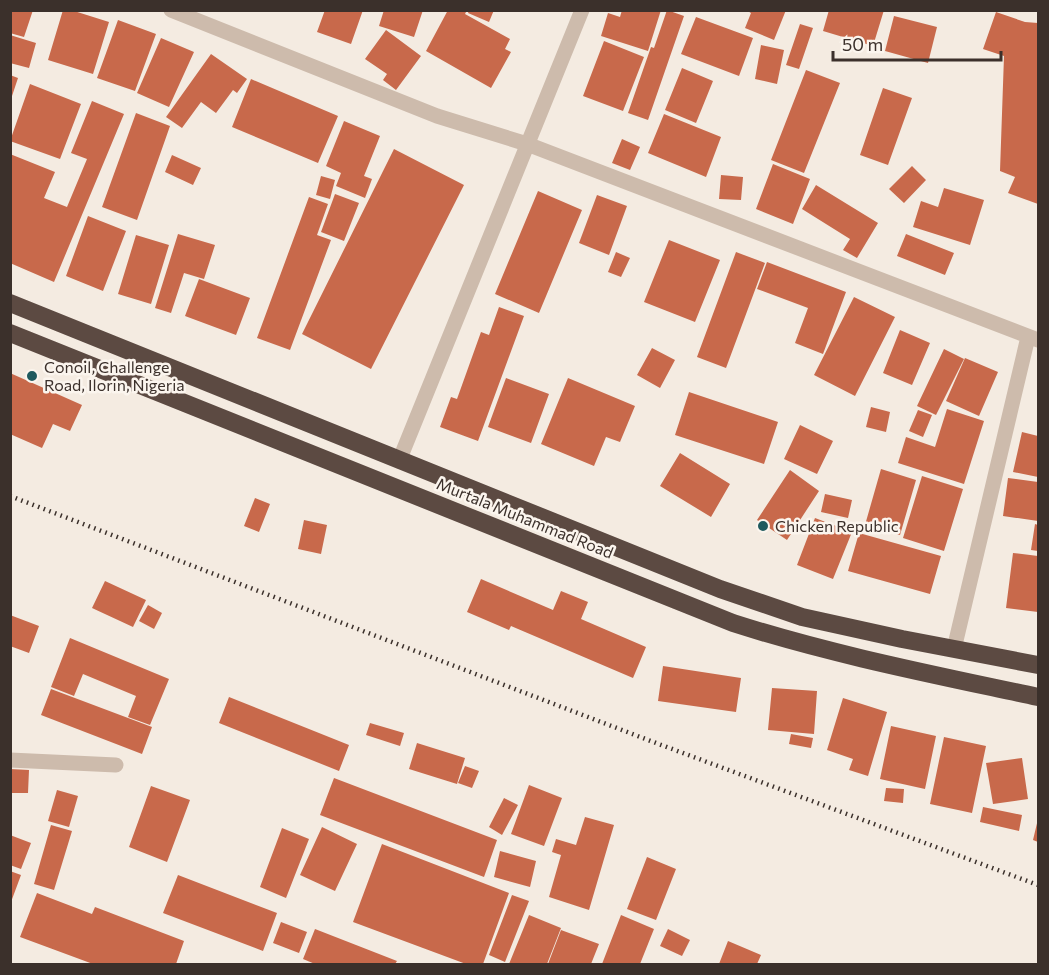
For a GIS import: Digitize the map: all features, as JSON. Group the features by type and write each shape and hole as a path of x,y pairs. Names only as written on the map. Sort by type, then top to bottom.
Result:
{"highway":[{"name":"Murtala Muhammad Road","path":"10,303 741,596 802,617 1038,665"},
{"name":"Murtala Muhammad Road","path":"10,333 733,623 799,644 1038,697"}],"street":[{"path":"171,10 437,116 527,144 1033,339 954,649"},
{"path":"399,460 582,10"},
{"path":"10,760 116,765"}],"building":[{"path":"10,10 33,10 24,37 10,33"},
{"path":"63,10 71,10 109,22 93,74 48,60"},
{"path":"325,10 363,10 351,44 317,32"},
{"path":"384,10 423,10 414,37 379,26"},
{"path":"448,10 467,10 465,14 510,39 505,49 511,52 491,88 426,51"},
{"path":"469,10 494,10 489,22 468,13"},
{"path":"622,10 661,10 648,51 601,36 608,13 620,17"},
{"path":"667,10 684,16 648,120 628,113 651,47 654,48"},
{"path":"746,10 786,10 774,40 745,28 751,13"},
{"path":"829,10 884,10 873,46 823,31"},
{"path":"996,12 1025,22 1038,23 1038,204 1008,193 1015,177 1000,171 1004,56 983,49"},
{"path":"894,16 937,27 928,63 885,51"},
{"path":"696,17 753,38 739,76 681,54"},
{"path":"118,20 156,34 135,91 97,78"},
{"path":"800,24 813,28 799,69 786,65"},
{"path":"386,30 421,56 396,90 383,80 387,74 365,59"},
{"path":"10,35 36,43 29,68 10,63"},
{"path":"161,38 194,52 169,107 137,93"},
{"path":"604,41 644,57 623,111 583,96"},
{"path":"761,45 784,50 777,84 755,79"},
{"path":"211,54 247,79 237,93 233,90 216,113 201,102 182,128 166,117"},
{"path":"682,68 713,81 696,123 665,110"},
{"path":"806,70 840,83 804,173 771,160"},
{"path":"10,75 18,78 11,99 10,98"},
{"path":"251,79 338,116 318,163 232,127"},
{"path":"30,84 81,104 60,159 10,141"},
{"path":"883,88 912,98 888,165 860,155"},
{"path":"92,101 124,114 54,282 10,263 10,154 55,172 44,198 67,207 87,159 71,153"},
{"path":"136,113 170,126 137,220 102,207"},
{"path":"664,114 721,137 706,177 648,153"},
{"path":"344,121 380,136 364,176 372,179 365,198 336,186 341,173 326,166"},
{"path":"622,139 640,147 630,170 612,163"},
{"path":"394,149 464,185 371,369 302,334"},
{"path":"172,155 201,168 193,185 165,172"},
{"path":"773,164 810,179 793,224 756,209"},
{"path":"912,166 926,180 904,203 889,189"},
{"path":"721,175 743,177 741,200 719,199"},
{"path":"321,176 335,180 330,199 316,195"},
{"path":"816,185 878,223 857,258 843,250 850,239 802,209"},
{"path":"944,188 984,200 970,245 913,227 921,201 938,207"},
{"path":"538,191 582,210 539,313 495,294"},
{"path":"335,194 359,203 344,241 321,232"},
{"path":"597,195 627,206 609,255 579,243"},
{"path":"309,197 328,204 317,235 331,240 290,350 257,338"},
{"path":"88,216 126,231 103,291 66,276"},
{"path":"178,234 215,245 204,279 184,273 171,313 155,308"},
{"path":"906,234 954,253 945,275 897,256"},
{"path":"136,235 169,245 151,304 118,294"},
{"path":"669,240 720,260 695,322 644,302"},
{"path":"616,252 630,258 621,277 608,272"},
{"path":"736,252 765,263 726,368 697,357"},
{"path":"767,262 846,292 823,354 795,343 808,308 757,289"},
{"path":"199,279 250,298 236,335 185,316"},
{"path":"854,297 895,317 855,396 814,375"},
{"path":"499,307 524,316 478,441 440,427 451,397 457,399 481,332 489,335"},
{"path":"900,330 930,343 912,385 883,373"},
{"path":"652,348 675,360 660,388 637,375"},
{"path":"944,349 964,359 936,415 917,406"},
{"path":"965,358 998,372 979,416 946,401"},
{"path":"10,373 82,405 70,431 53,424 42,448 10,434"},
{"path":"506,378 549,394 531,443 488,427"},
{"path":"568,378 635,406 620,442 606,437 594,466 541,444"},
{"path":"689,392 778,422 764,464 675,435"},
{"path":"871,407 890,412 886,432 866,427"},
{"path":"947,409 984,421 964,484 898,463 906,437 935,447"},
{"path":"918,410 932,415 923,437 909,431"},
{"path":"800,425 833,441 817,474 784,459"},
{"path":"1022,432 1038,436 1038,477 1013,472"},
{"path":"680,453 730,484 711,517 660,486"},
{"path":"881,469 916,480 900,535 865,525"},
{"path":"790,470 819,491 787,540 757,520"},
{"path":"922,476 963,489 944,551 903,538"},
{"path":"1008,478 1038,482 1038,521 1003,516"},
{"path":"825,494 852,500 848,518 821,512"},
{"path":"255,498 270,504 259,532 244,526"},
{"path":"815,518 852,532 833,579 797,565"},
{"path":"304,520 327,525 321,554 298,549"},
{"path":"1035,524 1038,525 1038,551 1031,550"},
{"path":"859,533 941,556 930,594 848,571"},
{"path":"1013,553 1038,556 1038,612 1006,608"},
{"path":"481,579 553,610 561,591 588,602 581,619 646,647 633,678 511,626 509,630 467,612"},
{"path":"105,581 146,600 133,627 92,608"},
{"path":"148,605 162,613 154,629 139,621"},
{"path":"10,615 39,626 29,653 10,646"},
{"path":"70,638 169,679 150,725 128,717 136,696 83,674 74,696 51,687"},
{"path":"663,666 741,678 736,712 658,701"},
{"path":"772,688 817,691 814,734 768,730"},
{"path":"51,689 152,727 142,754 41,715"},
{"path":"229,697 349,745 339,771 219,723"},
{"path":"843,698 887,712 868,776 849,770 853,759 827,750"},
{"path":"370,723 404,733 400,746 366,735"},
{"path":"891,726 936,736 925,789 880,779"},
{"path":"791,734 813,738 811,748 789,744"},
{"path":"944,737 986,746 972,813 930,804"},
{"path":"417,743 465,758 457,784 409,769"},
{"path":"1022,758 1028,799 993,804 986,763"},
{"path":"465,766 479,771 472,788 458,783"},
{"path":"10,769 29,770 28,793 10,793"},
{"path":"334,778 497,840 484,877 320,815"},
{"path":"529,785 562,798 544,846 511,834"},
{"path":"151,786 190,800 167,862 129,847"},
{"path":"886,788 904,789 903,803 884,801"},
{"path":"57,790 78,796 69,827 48,821"},
{"path":"504,798 518,805 502,835 489,827"},
{"path":"983,807 1022,815 1019,831 980,822"},
{"path":"585,817 614,825 589,910 549,897 561,855 552,852 556,839 576,845"},
{"path":"1038,819 1038,842 1033,840"},
{"path":"51,825 72,831 54,890 34,884"},
{"path":"322,827 357,844 335,891 300,875"},
{"path":"282,828 309,839 286,898 260,887"},
{"path":"10,835 31,843 21,869 10,865"},
{"path":"382,844 509,893 483,964 466,964 353,922"},
{"path":"500,851 536,861 530,887 494,877"},
{"path":"647,857 676,869 656,920 627,909"},
{"path":"10,871 21,875 11,902 10,902"},
{"path":"178,875 277,913 263,951 163,913"},
{"path":"37,893 92,914 95,907 184,941 176,964 93,964 20,937"},
{"path":"512,895 529,901 505,962 489,955"},
{"path":"529,915 561,928 547,964 509,964"},
{"path":"621,915 654,929 640,964 602,964"},
{"path":"281,922 307,932 299,953 273,943"},
{"path":"315,929 397,961 395,964 315,964 303,959"},
{"path":"668,929 690,940 682,956 660,946"},
{"path":"561,930 599,944 591,964 548,964"},
{"path":"728,941 761,955 757,964 719,964"}],"railway":[{"path":"10,496 656,743 1038,885"}],"place":[{"name":"Conoil, Challenge Road, Ilorin, Nigeria","path":"32,376"},
{"name":"Chicken Republic","path":"763,526"}]}
